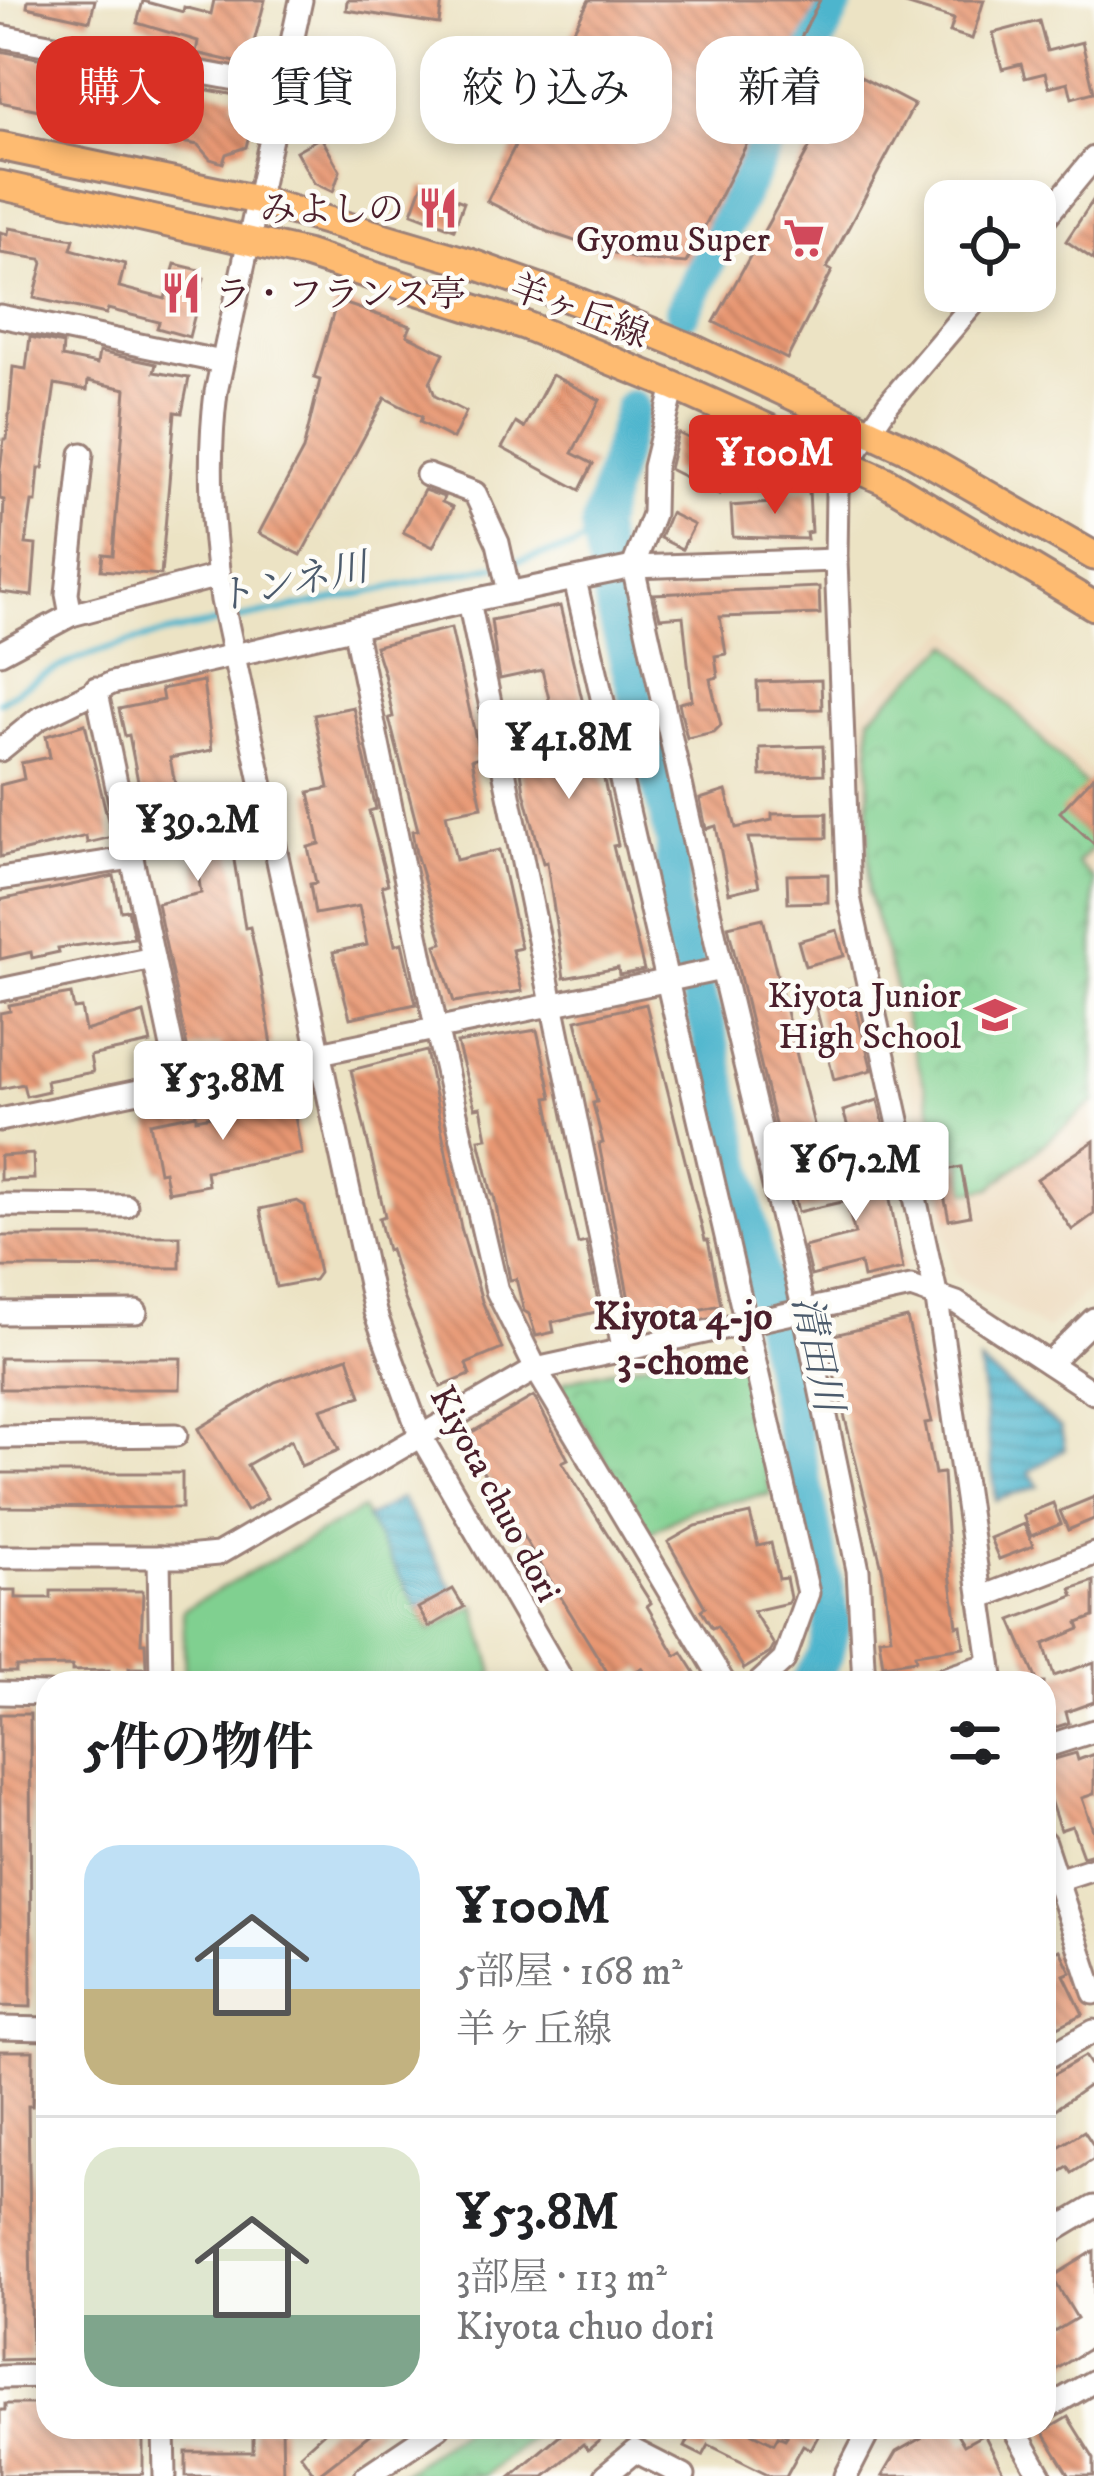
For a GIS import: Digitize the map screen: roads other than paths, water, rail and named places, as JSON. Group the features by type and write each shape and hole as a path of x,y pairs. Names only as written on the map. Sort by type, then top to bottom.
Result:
{"main road":[{"name":"羊ヶ丘線","path":"0,146 257,200 467,262 568,298 691,348 869,431 1094,556"},
{"name":"羊ヶ丘線","path":"0,185 306,254 524,325 885,481 1094,606"}],"street":[{"name":"Kiyota chuo dori","path":"294,36 301,0"},
{"path":"0,36 228,78"},
{"name":"Kiyota chuo dori","path":"271,144 222,362 211,434 212,533 222,600 375,1312 421,1435 557,1671"},
{"path":"1056,204 1094,158"},
{"path":"968,312 847,464 837,492 836,560 849,898 936,1293 991,1671"},
{"path":"0,316 222,362"},
{"path":"674,386 654,467 653,514 626,568 716,971 859,1570 863,1671"},
{"path":"71,615 67,594 82,454"},
{"path":"427,475 476,493 498,543 506,582"},
{"path":"0,750 38,718 96,688 231,647 354,627 469,601 506,582 584,578 626,568 836,560"},
{"path":"1,649 71,615 218,576"},
{"path":"584,578 808,1592 784,1660 773,1671"},
{"path":"469,601 624,1352"},
{"path":"354,627 436,1028 497,1291 536,1369 717,1671"},
{"path":"96,688 180,1085"},
{"path":"0,879 131,858"},
{"path":"0,990 153,958"},
{"path":"0,1120 716,971"},
{"path":"0,1205 126,1206"},
{"path":"0,1557 218,1553 536,1369 911,1287 936,1293 1094,1393"},
{"path":"0,1313 136,1312"},
{"path":"1049,1363 1094,1319"},
{"path":"0,1437 176,1435"},
{"path":"980,1598 1094,1554"},
{"path":"160,1557 160,1671"},
{"path":"0,1694 36,1694"},
{"path":"1056,1743 1094,1731"},
{"path":"1057,1880 1094,1868"},
{"path":"1056,1877 1094,1994"},
{"path":"0,2028 36,2029"},
{"path":"1056,2053 1094,2031"},
{"path":"1056,2229 1094,2207"},
{"path":"0,2377 36,2376"},
{"path":"1056,2403 1094,2381"},
{"path":"164,2439 165,2476"},
{"path":"366,2476 421,2439"},
{"path":"846,2476 865,2439"},
{"path":"1020,2439 1041,2476"},
{"path":"605,2476 635,2451 684,2476"}],"water":[{"path":"979,1362 1061,1428 1065,1449 1029,1472 1039,1486 996,1500"},
{"path":"401,1498 453,1589 418,1608 366,1518"}],"waterway":[{"path":"683,311 837,0"},
{"name":"清田川","path":"632,408 598,528 611,599 674,842 671,910 708,1027 833,1621 825,1656 816,1671"},
{"name":"トンネ川","path":"509,563 575,547 598,528"},
{"name":"トンネ川","path":"233,620 496,566"},
{"name":"トンネ川","path":"0,702 79,659 220,622"}],"place":[{"name":"みよしの","path":"438,208"},
{"name":"Gyomu Super","path":"804,238"},
{"name":"ラ・フランス亭","path":"181,293"},
{"name":"Kiyota Junior High School","path":"995,1015"}],"district":[{"name":"Kiyota 4-jo 3-chome","path":"683,1338"}]}
